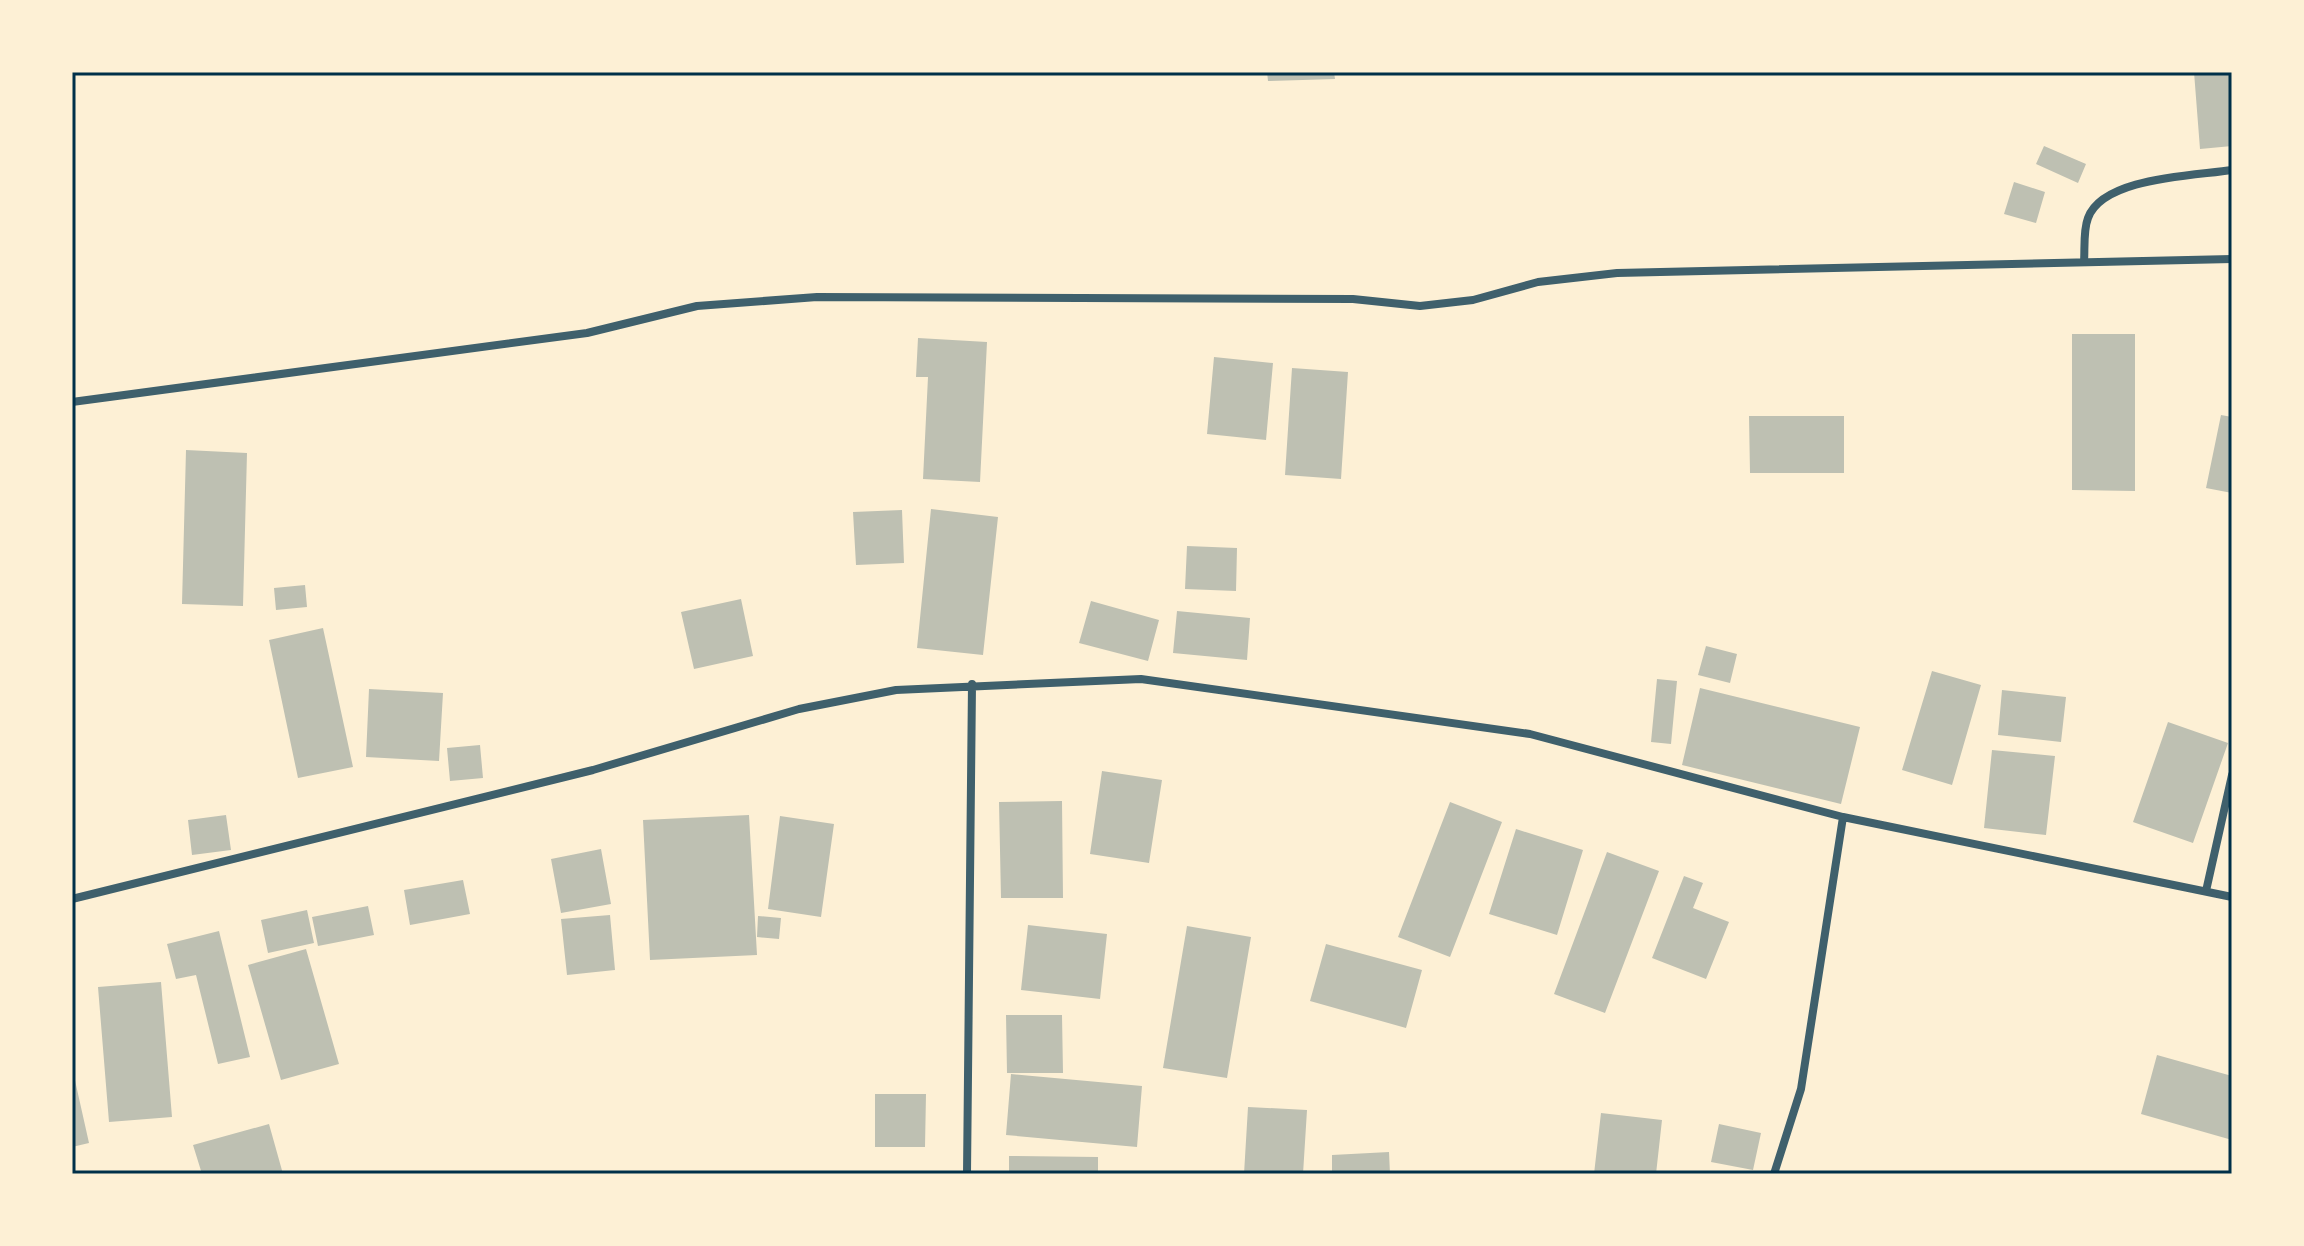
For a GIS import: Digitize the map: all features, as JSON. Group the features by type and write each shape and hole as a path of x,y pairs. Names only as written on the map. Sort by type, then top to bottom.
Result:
{"street":[{"path":"2084,262 2088,219 2100,200 2120,188 2232,170"},
{"path":"72,402 587,333 697,306 817,297 1353,299 1420,306 1473,300 1538,282 1617,273 2232,259"},
{"path":"72,899 593,770 799,709 896,690 972,684 1141,679 1530,734 1843,817 2232,897"},
{"path":"967,1174 972,684"},
{"path":"2206,891 2232,775"},
{"path":"1774,1174 1801,1089 1843,817"}],"building":[{"path":"1267,72 1334,72 1335,79 1268,81"},
{"path":"2194,72 2232,72 2232,146 2200,149"},
{"path":"2044,146 2086,164 2078,183 2036,164"},
{"path":"2014,182 2045,192 2036,223 2004,214"},
{"path":"2072,334 2135,334 2135,491 2072,490"},
{"path":"918,338 987,342 980,482 923,479 928,377 916,377"},
{"path":"1214,357 1273,363 1266,440 1207,434"},
{"path":"1292,368 1348,372 1341,479 1285,475"},
{"path":"2221,415 2232,417 2232,493 2206,488"},
{"path":"1749,416 1844,416 1844,473 1750,473"},
{"path":"186,450 247,453 243,606 182,604"},
{"path":"931,509 998,517 983,655 917,648"},
{"path":"902,510 904,563 856,565 853,512"},
{"path":"1187,546 1237,548 1236,591 1185,589"},
{"path":"305,585 307,607 276,610 274,588"},
{"path":"741,599 753,656 694,669 681,612"},
{"path":"1091,601 1159,620 1148,661 1079,643"},
{"path":"1177,611 1250,618 1247,660 1173,653"},
{"path":"323,628 353,767 298,778 269,640"},
{"path":"1706,646 1737,654 1730,683 1698,675"},
{"path":"1932,671 1981,685 1952,785 1902,770"},
{"path":"1657,679 1677,681 1671,744 1651,742"},
{"path":"1700,688 1860,727 1841,804 1682,765"},
{"path":"369,689 443,693 439,761 366,757"},
{"path":"2002,690 2066,697 2061,742 1998,735"},
{"path":"2168,722 2228,743 2193,843 2133,822"},
{"path":"480,745 483,778 450,781 447,748"},
{"path":"1992,750 2055,756 2046,835 1984,828"},
{"path":"1102,771 1162,780 1149,863 1090,854"},
{"path":"1062,801 1063,898 1001,898 999,802"},
{"path":"1450,802 1502,822 1450,957 1398,937"},
{"path":"226,815 231,850 192,855 188,820"},
{"path":"749,815 757,955 650,960 643,820"},
{"path":"780,816 834,824 821,917 768,909"},
{"path":"1516,829 1583,850 1557,935 1489,914"},
{"path":"601,849 611,904 561,913 551,859"},
{"path":"1607,852 1659,871 1605,1013 1554,994"},
{"path":"1684,876 1703,883 1693,908 1729,922 1706,979 1652,958"},
{"path":"463,880 470,914 410,925 404,890"},
{"path":"368,906 374,935 318,946 312,917"},
{"path":"307,910 314,943 268,953 261,920"},
{"path":"610,915 615,970 567,975 561,919"},
{"path":"758,916 781,918 779,939 757,937"},
{"path":"1028,925 1107,934 1100,999 1021,990"},
{"path":"1187,926 1251,937 1227,1078 1163,1068"},
{"path":"219,931 250,1057 218,1064 196,975 176,979 167,944"},
{"path":"1326,944 1422,970 1406,1028 1310,1001"},
{"path":"306,949 339,1064 281,1080 248,965"},
{"path":"161,982 172,1117 109,1122 98,987"},
{"path":"1006,1015 1062,1015 1063,1073 1007,1073"},
{"path":"2157,1055 2232,1076 2232,1140 2141,1114"},
{"path":"72,1067 89,1143 72,1147"},
{"path":"1011,1074 1142,1086 1137,1147 1006,1135"},
{"path":"875,1094 926,1094 925,1147 875,1147"},
{"path":"1248,1107 1307,1110 1303,1174 1244,1174"},
{"path":"1601,1113 1662,1120 1656,1174 1594,1174"},
{"path":"269,1124 283,1174 202,1174 193,1145"},
{"path":"1719,1124 1761,1133 1753,1170 1711,1162"},
{"path":"1389,1152 1390,1174 1332,1174 1332,1155"},
{"path":"1009,1156 1098,1157 1098,1174 1009,1174"}]}
